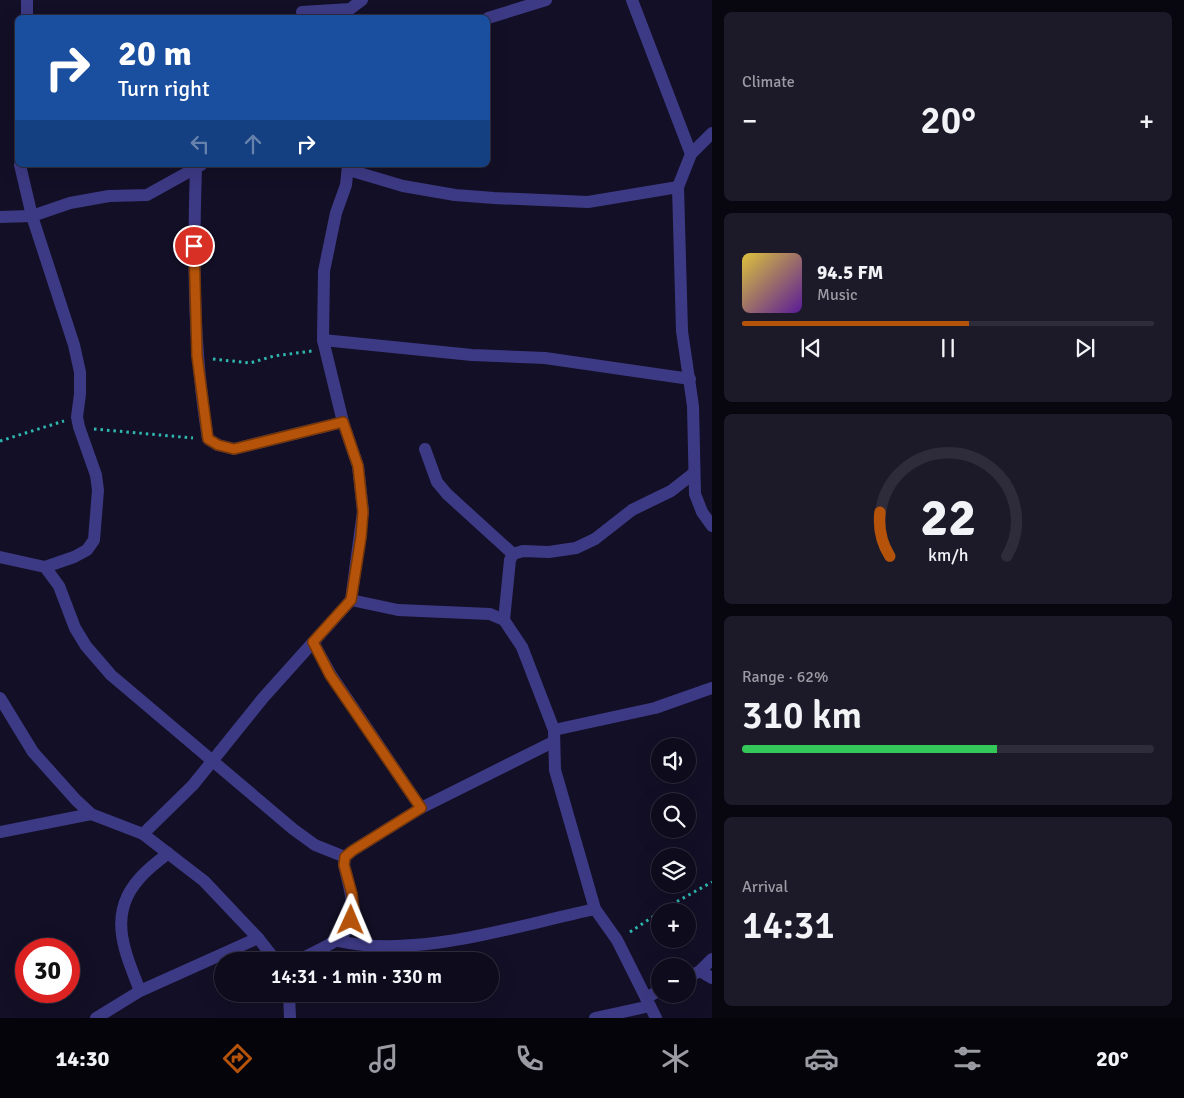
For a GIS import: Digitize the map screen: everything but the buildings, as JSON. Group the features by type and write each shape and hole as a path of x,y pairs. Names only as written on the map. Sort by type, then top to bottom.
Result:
{"street":[{"path":"27,0 27,15"},
{"path":"302,10 350,9 362,0"},
{"path":"490,17 546,0"},
{"path":"632,0 691,154"},
{"path":"712,133 691,154 678,187 682,331 693,406 694,494 712,526"},
{"path":"0,557 45,567 74,557 87,550 94,540 98,490 96,475 78,422 80,372 74,345 32,216 20,167"},
{"path":"0,217 32,216 70,204 109,196 147,195 196,167"},
{"path":"198,167 194,264 197,356 208,439 218,445 234,449 343,422"},
{"path":"143,834 193,785 263,698 351,600 363,512 358,466 343,422 324,345 324,271 348,168 403,186 455,195 494,198 588,202 678,187"},
{"path":"324,345 545,358 690,379"},
{"path":"425,450 430,466 442,488 514,554"},
{"path":"504,620 510,560 514,554 576,548 596,540 632,510 672,491 694,474"},
{"path":"45,567 59,586 75,628 91,652 125,689 315,846 345,857"},
{"path":"351,600 398,610 490,614 504,620 522,647 554,736 555,770 595,909 616,940 656,1018"},
{"path":"313,642 330,675 421,808"},
{"path":"315,952 338,941 348,930 354,910 344,865 345,857 352,851 421,808 554,736 655,708 712,688"},
{"path":"0,698 33,752 59,783 91,814 143,834 168,853 204,881 269,952"},
{"path":"0,832 91,814"},
{"path":"140,991 128,958 120,920 126,897 139,879 168,853"},
{"path":"338,941 374,947 432,944 595,909"},
{"path":"96,1018 140,991 258,938"},
{"path":"696,973 712,959"},
{"path":"700,971 712,978"},
{"path":"595,1018 648,1002 651,999"},
{"path":"289,1002 290,1018"}],"path":[{"path":"197,356 229,362 250,363 324,345"},
{"path":"0,441 78,422 208,439"},
{"path":"674,903 712,882"},
{"path":"616,940 651,917"}],"route":[{"path":"194,246 198,331 197,356 208,439 218,445 234,449 253,446 305,430 343,422 358,466 363,512 351,600 313,642 330,675 421,808 345,857 344,865 352,894 354,910 351,920"}]}
